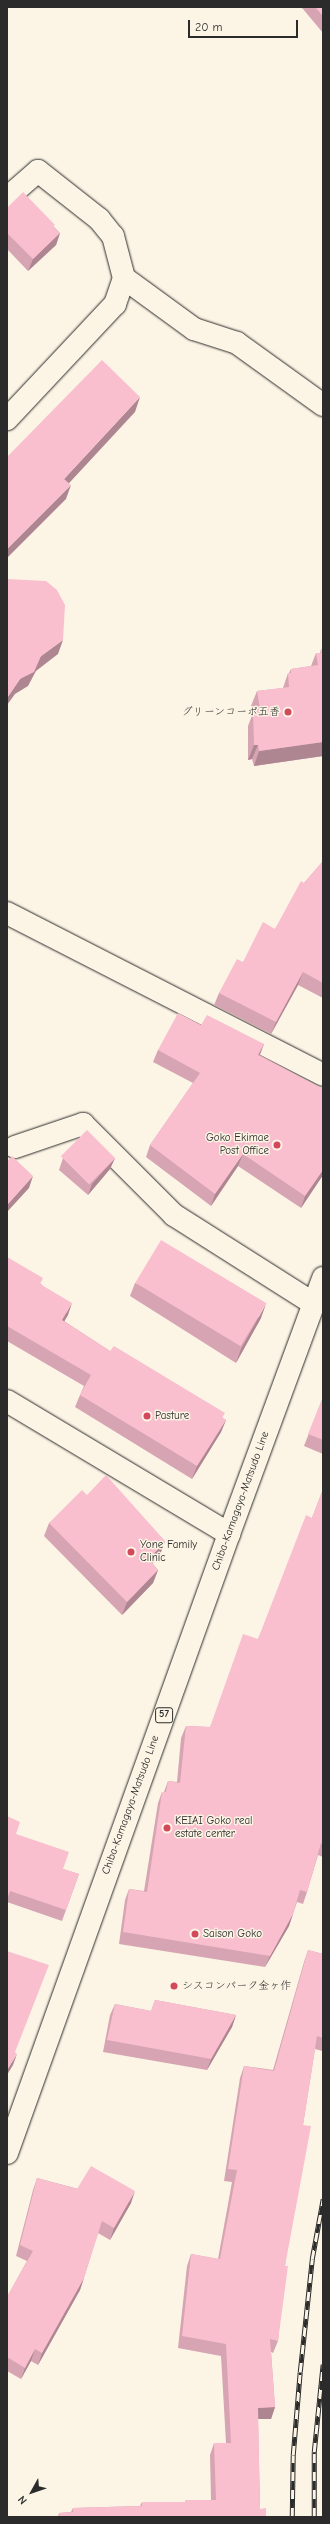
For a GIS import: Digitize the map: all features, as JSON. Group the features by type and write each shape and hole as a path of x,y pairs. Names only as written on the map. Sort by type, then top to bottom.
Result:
{"street":[{"path":"7,198 38,171 99,219 113,236 124,278 115,304 7,419"},
{"path":"124,278 194,329 238,343 323,405"},
{"path":"7,913 323,1075"},
{"path":"15,1146 83,1124 174,1215 314,1304"},
{"name":"Chiba-Kamagaya-Matsudo Line","path":"7,2153 229,1534 323,1278"},
{"path":"7,1401 229,1534"}],"building":[{"path":"315,7 323,7 323,16"},
{"path":"23,192 55,225 53,227 60,233 33,259 7,233 7,208"},
{"path":"102,360 140,397 64,479 71,485 7,549 7,457"},
{"path":"7,579 46,581 57,590 65,605 63,640 41,656 34,672 20,679 7,698"},
{"name":"グリーンコーポ五香","path":"321,649 323,649 323,742 259,751 258,745 254,745 253,711 260,709 257,691 289,687 288,673 291,673 291,669 318,665 316,653 321,653"},
{"path":"323,861 323,983 303,972 276,1022 219,993 237,959 243,962 263,922 275,929 301,881 304,883"},
{"path":"178,1013 201,1025 207,1015 264,1044 258,1055 323,1089 323,1170 305,1196 243,1154 215,1194 150,1145 200,1073 158,1050"},
{"path":"87,1130 115,1158 89,1184 61,1156"},
{"path":"12,1156 33,1176 7,1205 7,1162"},
{"path":"161,1240 266,1303 241,1346 135,1283"},
{"path":"7,1257 43,1278 40,1284 72,1303 62,1320 110,1351 114,1346 225,1413 222,1418 226,1420 197,1466 80,1395 91,1375 7,1326"},
{"path":"323,1397 323,1440 308,1434"},
{"path":"106,1475 165,1541 149,1559 158,1570 127,1602 49,1523 82,1490 87,1495"},
{"path":"323,1489 323,1844 321,1843 307,1892 300,1890 293,1914 270,1956 123,1932 129,1889 147,1892 162,1792 166,1792 168,1781 180,1783 186,1726 210,1727 243,1634 258,1639 306,1515 312,1518"},
{"path":"7,1816 20,1822 16,1834 69,1852 63,1869 79,1874 66,1910 10,1891 7,1900"},
{"path":"308,1950 323,1954 323,2038 317,2036 303,2125 311,2126 285,2266 288,2266 278,2341 270,2339 275,2407 258,2408 260,2509 266,2508 266,2517 60,2517 59,2513 73,2512 73,2508 142,2506 142,2502 216,2500 214,2443 231,2443 226,2344 182,2336 191,2254 220,2259 237,2170 228,2169 244,2066 274,2071"},
{"path":"7,1951 49,1965 15,2052 17,2054 7,2070"},
{"path":"155,2000 236,2015 211,2059 107,2040 115,2004 151,2011"},
{"path":"91,2166 135,2191 114,2228 102,2221 84,2278 42,2353 35,2349 25,2368 7,2357 7,2297 33,2251 20,2245 37,2178 77,2189"}],"railway":[{"path":"292,2517 293,2455 300,2372 312,2259 323,2199"},
{"path":"314,2517 314,2452 323,2364"}],"place":[{"name":"グリーンコーポ五香","path":"288,712"},
{"name":"Goko Ekimae Post Office","path":"277,1145"},
{"name":"Pasture","path":"147,1416"},
{"name":"Yone Family Clinic","path":"131,1552"},
{"name":"KEIAI Goko real estate center","path":"167,1828"},
{"name":"Saison Goko","path":"195,1934"},
{"name":"シスコンパーク金ヶ作","path":"174,1986"}]}
